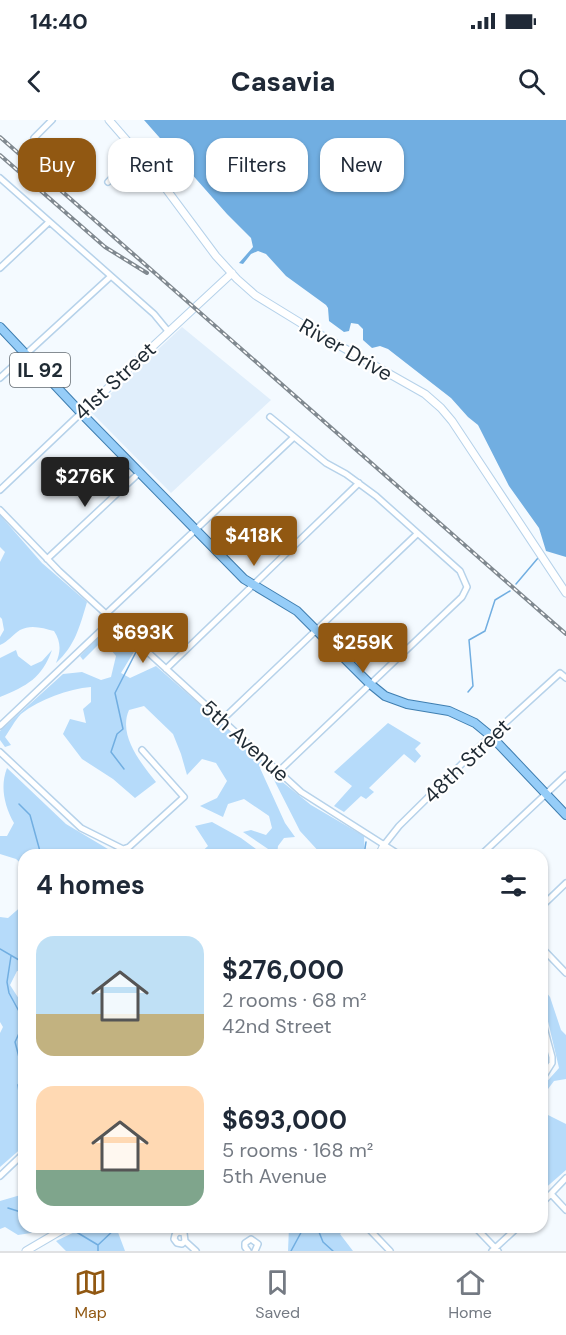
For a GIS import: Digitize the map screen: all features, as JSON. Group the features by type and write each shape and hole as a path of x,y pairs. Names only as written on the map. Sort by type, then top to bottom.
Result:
{"main road":[{"name":"IL 92","path":"0,327 244,579 297,611 369,684 385,696 398,702 464,716 492,737 566,815"}],"street":[{"path":"34,138 52,120"},
{"name":"River Drive","path":"109,120 125,138"},
{"path":"0,178 154,314 168,332"},
{"name":"River Drive","path":"165,192 232,273 255,295 425,394 441,408 452,421 566,593"},
{"path":"0,268 49,222"},
{"name":"41st Street","path":"0,490 232,273"},
{"path":"0,378 110,277"},
{"path":"270,417 326,463 359,483 460,571 467,584 462,597 279,771"},
{"path":"106,614 294,437"},
{"path":"47,559 140,473"},
{"path":"166,669 359,483"},
{"name":"5th Avenue","path":"0,510 47,559 112,620 310,799 390,849"},
{"path":"222,720 417,534"},
{"path":"0,726 112,620"},
{"name":"48th Street","path":"382,849 399,826 560,672 566,678"},
{"path":"0,752 81,828 123,849 129,847 184,797 142,750"},
{"path":"487,849 566,775"},
{"path":"548,900 566,883"},
{"path":"548,955 566,973"},
{"path":"548,1040 552,1064 548,1070"},
{"path":"0,1176 18,1159"},
{"path":"548,1197 566,1178"},
{"path":"551,1194 566,1210"},
{"path":"26,1251 57,1233"},
{"path":"373,1233 390,1251"},
{"path":"480,1233 495,1250 512,1233"},
{"path":"248,1251 245,1243 253,1239 258,1244 255,1251"},
{"path":"185,1240 196,1251"}],"shaded area":[{"path":"144,120 566,120 566,557 546,551 539,528 509,486 478,425 451,398 388,349 380,346 372,348 363,340 363,329 358,324 351,323 349,331 344,332 329,321 326,305 286,276 266,254 258,251 251,254 243,264 239,263 253,247 251,238 208,192 308,192 308,138 206,138 206,190 194,177 194,138 160,138"},
{"path":"182,327 271,400 171,493 91,412"},
{"path":"0,515 42,563 87,602 72,643 56,663 60,647 54,631 37,627 24,628 0,645 0,637 4,630 0,617 0,562 5,552 0,547"},
{"path":"106,630 114,632 135,650 121,673 130,678 156,666 263,760 260,768 285,823 295,837 284,838 278,849 268,849 243,832 251,830 266,835 272,828 269,816 244,799 228,804 223,817 200,806 217,798 227,781 216,763 202,759 187,775 173,734 144,706 129,710 126,729 132,748 156,782 135,798 113,779 82,759 63,734 70,719 86,723 83,709 91,702 91,687 54,696 21,714 5,737 11,745 5,747 0,740 0,731 63,674 82,672 101,680 111,677 116,656 106,644 99,644 83,660 80,656"},
{"path":"16,650 18,656 31,666 42,661 52,650 43,668 32,680 0,697 0,658"},
{"path":"388,723 421,743 415,749 421,756 415,763 404,754 369,788 374,792 366,799 361,796 344,812 334,806 352,786 334,772"},
{"path":"7,768 66,824 108,849 18,849 18,861 0,854 0,836 7,836 14,823 4,796"},
{"path":"270,772 311,805 364,836 365,849 316,849 300,831"},
{"path":"212,822 256,849 205,849 208,846 195,826"},
{"path":"18,909 18,971 10,985 18,997 18,1151 0,1167 0,1033 3,1027 0,1022 0,917 8,918"},
{"path":"548,994 561,1030 566,1035 566,1079 554,1081 548,1089 548,1080 559,1068 548,1021"},
{"path":"548,1115 566,1124 566,1170 548,1186"},
{"path":"18,1196 18,1233 31,1233 18,1235 5,1227 0,1229 0,1201"},
{"path":"73,1233 118,1233 125,1251 66,1251 56,1241"},
{"path":"289,1233 341,1233 353,1251 288,1251"}],"waterway":[{"path":"516,584 538,558"},
{"path":"468,692 473,686 469,640 485,631 495,600 510,591"},
{"path":"124,769 111,752 117,734 123,729 115,693 136,652"},
{"path":"19,804 30,815 39,849"},
{"path":"365,849 366,842"},
{"path":"0,949 18,959"},
{"path":"11,956 7,982 9,993 18,1010"},
{"path":"18,1036 15,1042 18,1053"},
{"path":"8,1208 18,1211"},
{"path":"78,1233 98,1245"},
{"path":"98,1251 98,1245 111,1233"},
{"path":"291,1251 301,1233"},
{"path":"319,1233 323,1242 333,1251"}],"railway":[{"path":"0,137 566,634"},
{"path":"0,155 105,247 147,273"}]}
